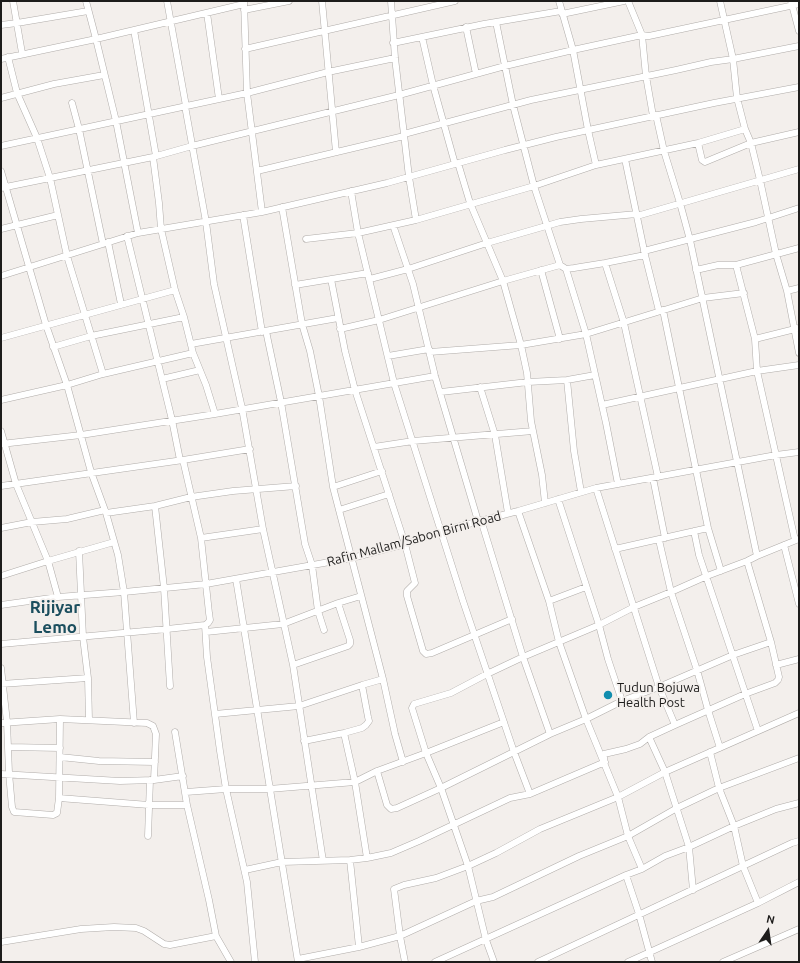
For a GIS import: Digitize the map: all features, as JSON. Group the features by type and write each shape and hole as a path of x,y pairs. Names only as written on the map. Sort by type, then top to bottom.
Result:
{"street":[{"path":"13,1 22,53"},
{"path":"86,1 116,121 138,233"},
{"path":"167,1 206,222 214,284 242,408 263,529 293,665 323,861"},
{"path":"1,59 22,53 96,39 244,5 289,1"},
{"path":"322,1 336,152"},
{"path":"391,1 393,43 409,177 416,220"},
{"path":"245,49 455,1"},
{"path":"559,1 573,50 596,165"},
{"path":"393,43 466,27 562,13 624,1"},
{"path":"628,1 642,35 646,76 655,116 690,240 757,556"},
{"path":"720,1 733,60 737,98 745,129 751,143 767,217 796,328 799,353"},
{"path":"3,188 154,157 192,146 399,95 505,66 573,50 642,35 649,36 724,21 794,3 799,30"},
{"path":"244,5 247,93 262,212"},
{"path":"1,24 17,23 88,11"},
{"path":"206,13 220,99"},
{"path":"496,22 523,145 546,227 560,265"},
{"path":"466,27 476,74"},
{"path":"134,30 154,157 161,228 175,290 184,317 193,353 215,414"},
{"path":"422,36 433,85 457,164 470,203 503,281 522,345 528,382 533,431 542,475 545,502"},
{"path":"257,171 404,135 513,105 711,62 733,60 799,46"},
{"path":"8,57 17,93 37,138 50,178 68,256 103,374"},
{"path":"1,146 247,93 328,72 395,58"},
{"path":"1,98 54,84 104,75"},
{"path":"1,276 138,233 262,212 409,177 523,145 737,98 799,87"},
{"path":"72,103 121,304"},
{"path":"306,239 358,233 416,220 470,203 534,186 596,165 698,143 745,129"},
{"path":"698,143 702,160 705,162 751,143 799,132"},
{"path":"626,159 645,253 661,311 708,528 720,571"},
{"path":"295,285 331,279 369,276 408,269 487,243 546,227 581,219 637,215 799,169"},
{"path":"1,171 3,188 46,325 67,385 91,472 105,511 118,555 124,592 134,723"},
{"path":"351,191 358,233 394,383 487,674 530,794"},
{"path":"282,207 302,324 310,351 319,396 333,487 383,679 394,734 403,762"},
{"path":"340,329 379,320 541,270 560,265 566,268 605,263 756,222 767,217 799,208"},
{"path":"1,229 58,215"},
{"path":"243,215 264,332 281,402 305,544 312,565 318,611 324,630"},
{"path":"394,225 420,307 435,376 441,392 453,438 523,657 550,734"},
{"path":"1,644 205,625 210,620 200,538 127,236"},
{"path":"696,270 718,266 736,265 799,248"},
{"path":"605,263 624,323 641,397 655,477 662,539 671,592 697,670 720,748"},
{"path":"494,962 486,940 468,866 441,788 426,753 412,708 414,704 451,693 523,657 598,625 634,607 797,539 757,371 755,339 736,265"},
{"path":"566,268 586,334 618,484"},
{"path":"541,270 560,339"},
{"path":"331,279 340,329 355,390 405,544 415,583 407,590 407,596 423,651 426,654 432,653 512,619"},
{"path":"787,291 799,288"},
{"path":"1,338 175,290"},
{"path":"388,356 430,350 522,345 560,339 586,334 702,298 744,293"},
{"path":"54,347 91,336 184,317"},
{"path":"191,344 338,318"},
{"path":"755,339 796,328"},
{"path":"1,400 193,353"},
{"path":"602,405 757,371 799,365"},
{"path":"162,379 200,370"},
{"path":"441,392 528,382 567,380 595,375"},
{"path":"3,444 81,435 215,414 242,408 435,376"},
{"path":"567,380 574,451 581,492"},
{"path":"480,387 495,435 508,514"},
{"path":"1,431 3,444 16,484 48,561 58,597"},
{"path":"374,447 412,441 533,431"},
{"path":"1,486 250,449"},
{"name":"Rafin Mallam/Sabon Birni Road","path":"1,604 58,597 206,584 352,558 405,544 479,520 508,514 596,488 799,452"},
{"path":"333,487 382,471"},
{"path":"1,528 32,522 67,519 105,511 155,506 233,490 296,486"},
{"path":"596,488 659,687 675,725"},
{"path":"339,510 389,494"},
{"path":"558,499 622,701"},
{"path":"155,506 164,588 170,686"},
{"path":"518,511 549,601 559,642 586,719 605,762 618,797 628,836 642,870"},
{"path":"615,549 708,528"},
{"path":"200,538 263,529"},
{"path":"694,531 699,555 758,731"},
{"path":"1,576 79,551 114,542"},
{"path":"784,545 799,604"},
{"path":"79,551 88,678 89,720"},
{"path":"605,762 604,754 640,744 650,737 675,725 745,694 775,683 778,680 779,677 771,642 747,561"},
{"path":"236,579 298,960 359,947 400,936 476,901 493,897 579,856 628,836 677,808 719,788 799,758"},
{"path":"549,601 586,587"},
{"path":"206,632 283,624 361,596"},
{"path":"293,665 350,644 338,603"},
{"path":"205,625 207,657 226,789 245,870 255,962"},
{"path":"377,771 387,805 391,809 397,808 622,701 659,687 733,655 771,642"},
{"path":"776,665 799,659"},
{"path":"1,668 4,722 9,747 9,773 12,807 14,812 53,816 57,813 59,798 60,719"},
{"path":"2,684 88,678"},
{"path":"215,714 299,706 383,679"},
{"path":"304,742 362,728 369,721 362,685"},
{"path":"406,962 400,936 394,889 404,885 436,878 468,866 540,829 618,797 665,772 799,713"},
{"path":"4,722 60,719 134,723 141,722 153,726 156,734 155,762 149,805 148,836"},
{"path":"186,792 226,789 269,789 354,782 377,771 504,722"},
{"path":"175,732 187,805 216,936 231,962"},
{"path":"344,733 368,858"},
{"path":"650,737 665,772 688,847 693,890"},
{"path":"9,747 60,748"},
{"path":"710,752 719,788 734,826 743,866 758,903"},
{"path":"60,757 100,761 155,762"},
{"path":"245,870 282,862 350,860 391,853 510,798 530,794 605,762"},
{"path":"1,774 9,773 120,781 152,780 183,776"},
{"path":"59,798 149,805 187,805"},
{"path":"435,962 626,875 642,870 665,856 776,809 799,803"},
{"path":"538,962 799,841"},
{"path":"350,860 359,947"},
{"path":"626,875 639,914 652,962"},
{"path":"628,962 758,903 799,882"},
{"path":"1,942 81,930 114,927 140,930 164,944 170,945 216,936"},
{"path":"723,962 799,929"}],"place":[{"name":"Tudun Bojuwa Health Post","path":"608,695"}],"district":[{"name":"Rijiyar Lemo","path":"55,617"}]}
